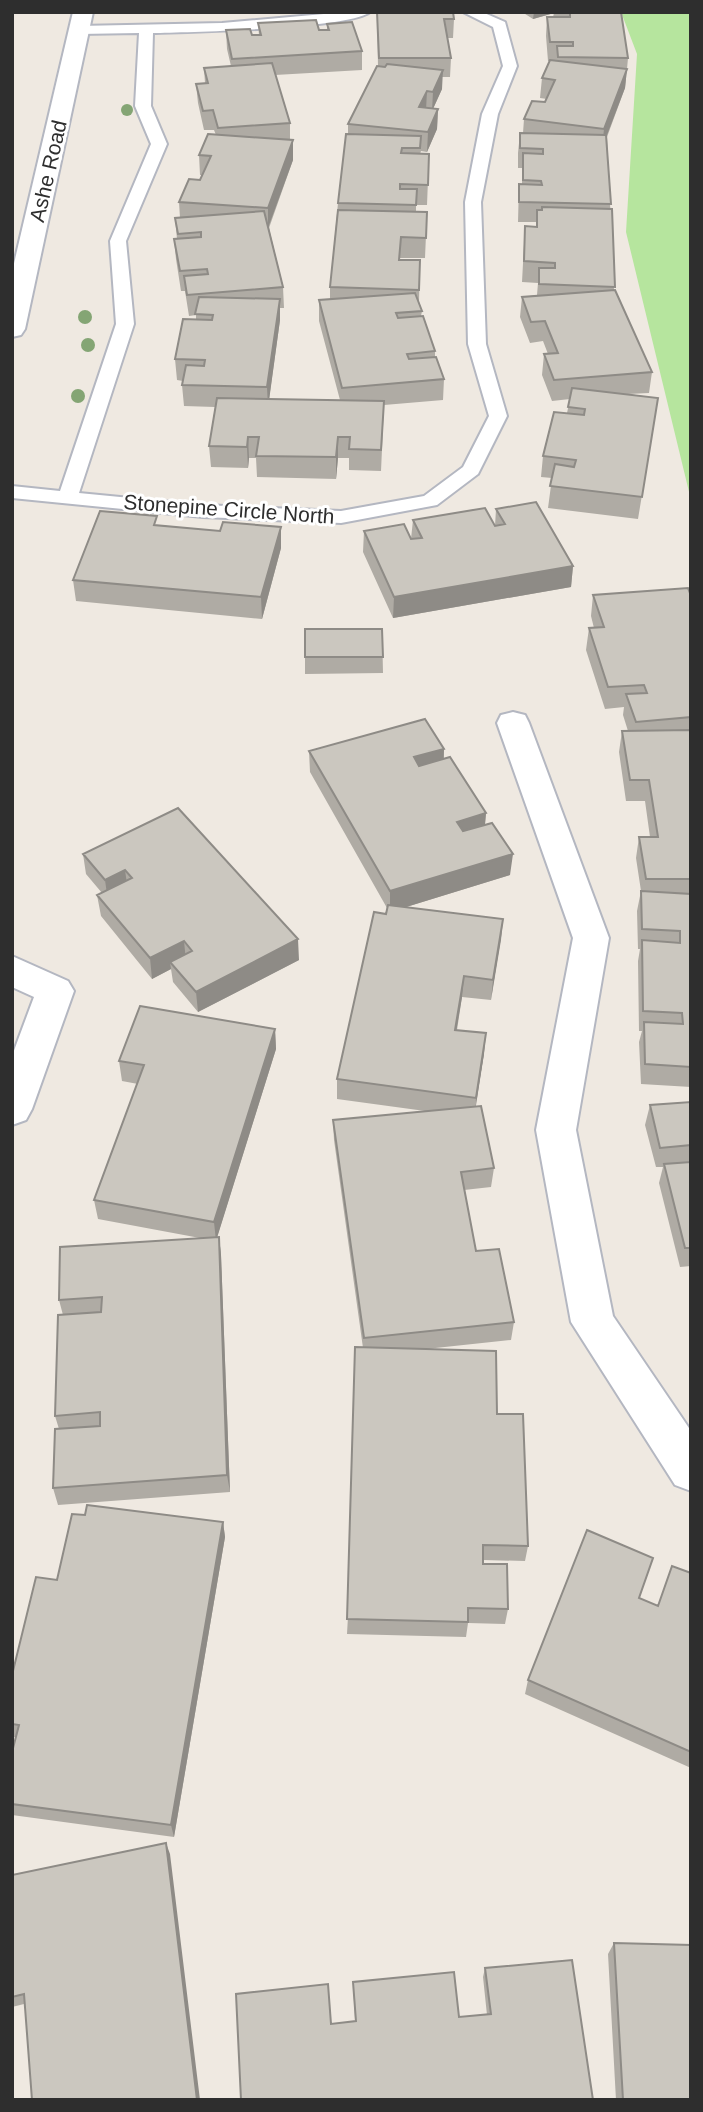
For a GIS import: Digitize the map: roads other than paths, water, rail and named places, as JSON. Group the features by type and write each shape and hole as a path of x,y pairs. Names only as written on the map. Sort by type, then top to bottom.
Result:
{"street":[{"name":"Ashe Road","path":"12,329 81,21"},
{"path":"513,723 591,938 556,1130 593,1322 691,1470"},
{"path":"12,970 55,991 12,1109"}],"lane":[{"path":"81,21 146,28 222,27 344,17 363,12"},
{"name":"Stonepine Circle North","path":"12,492 203,511 341,517 430,501 471,470 498,416 477,344 473,202 491,114 510,66 500,25 470,12"},
{"path":"68,497 125,324 118,241 159,144 143,106 146,28"}]}
